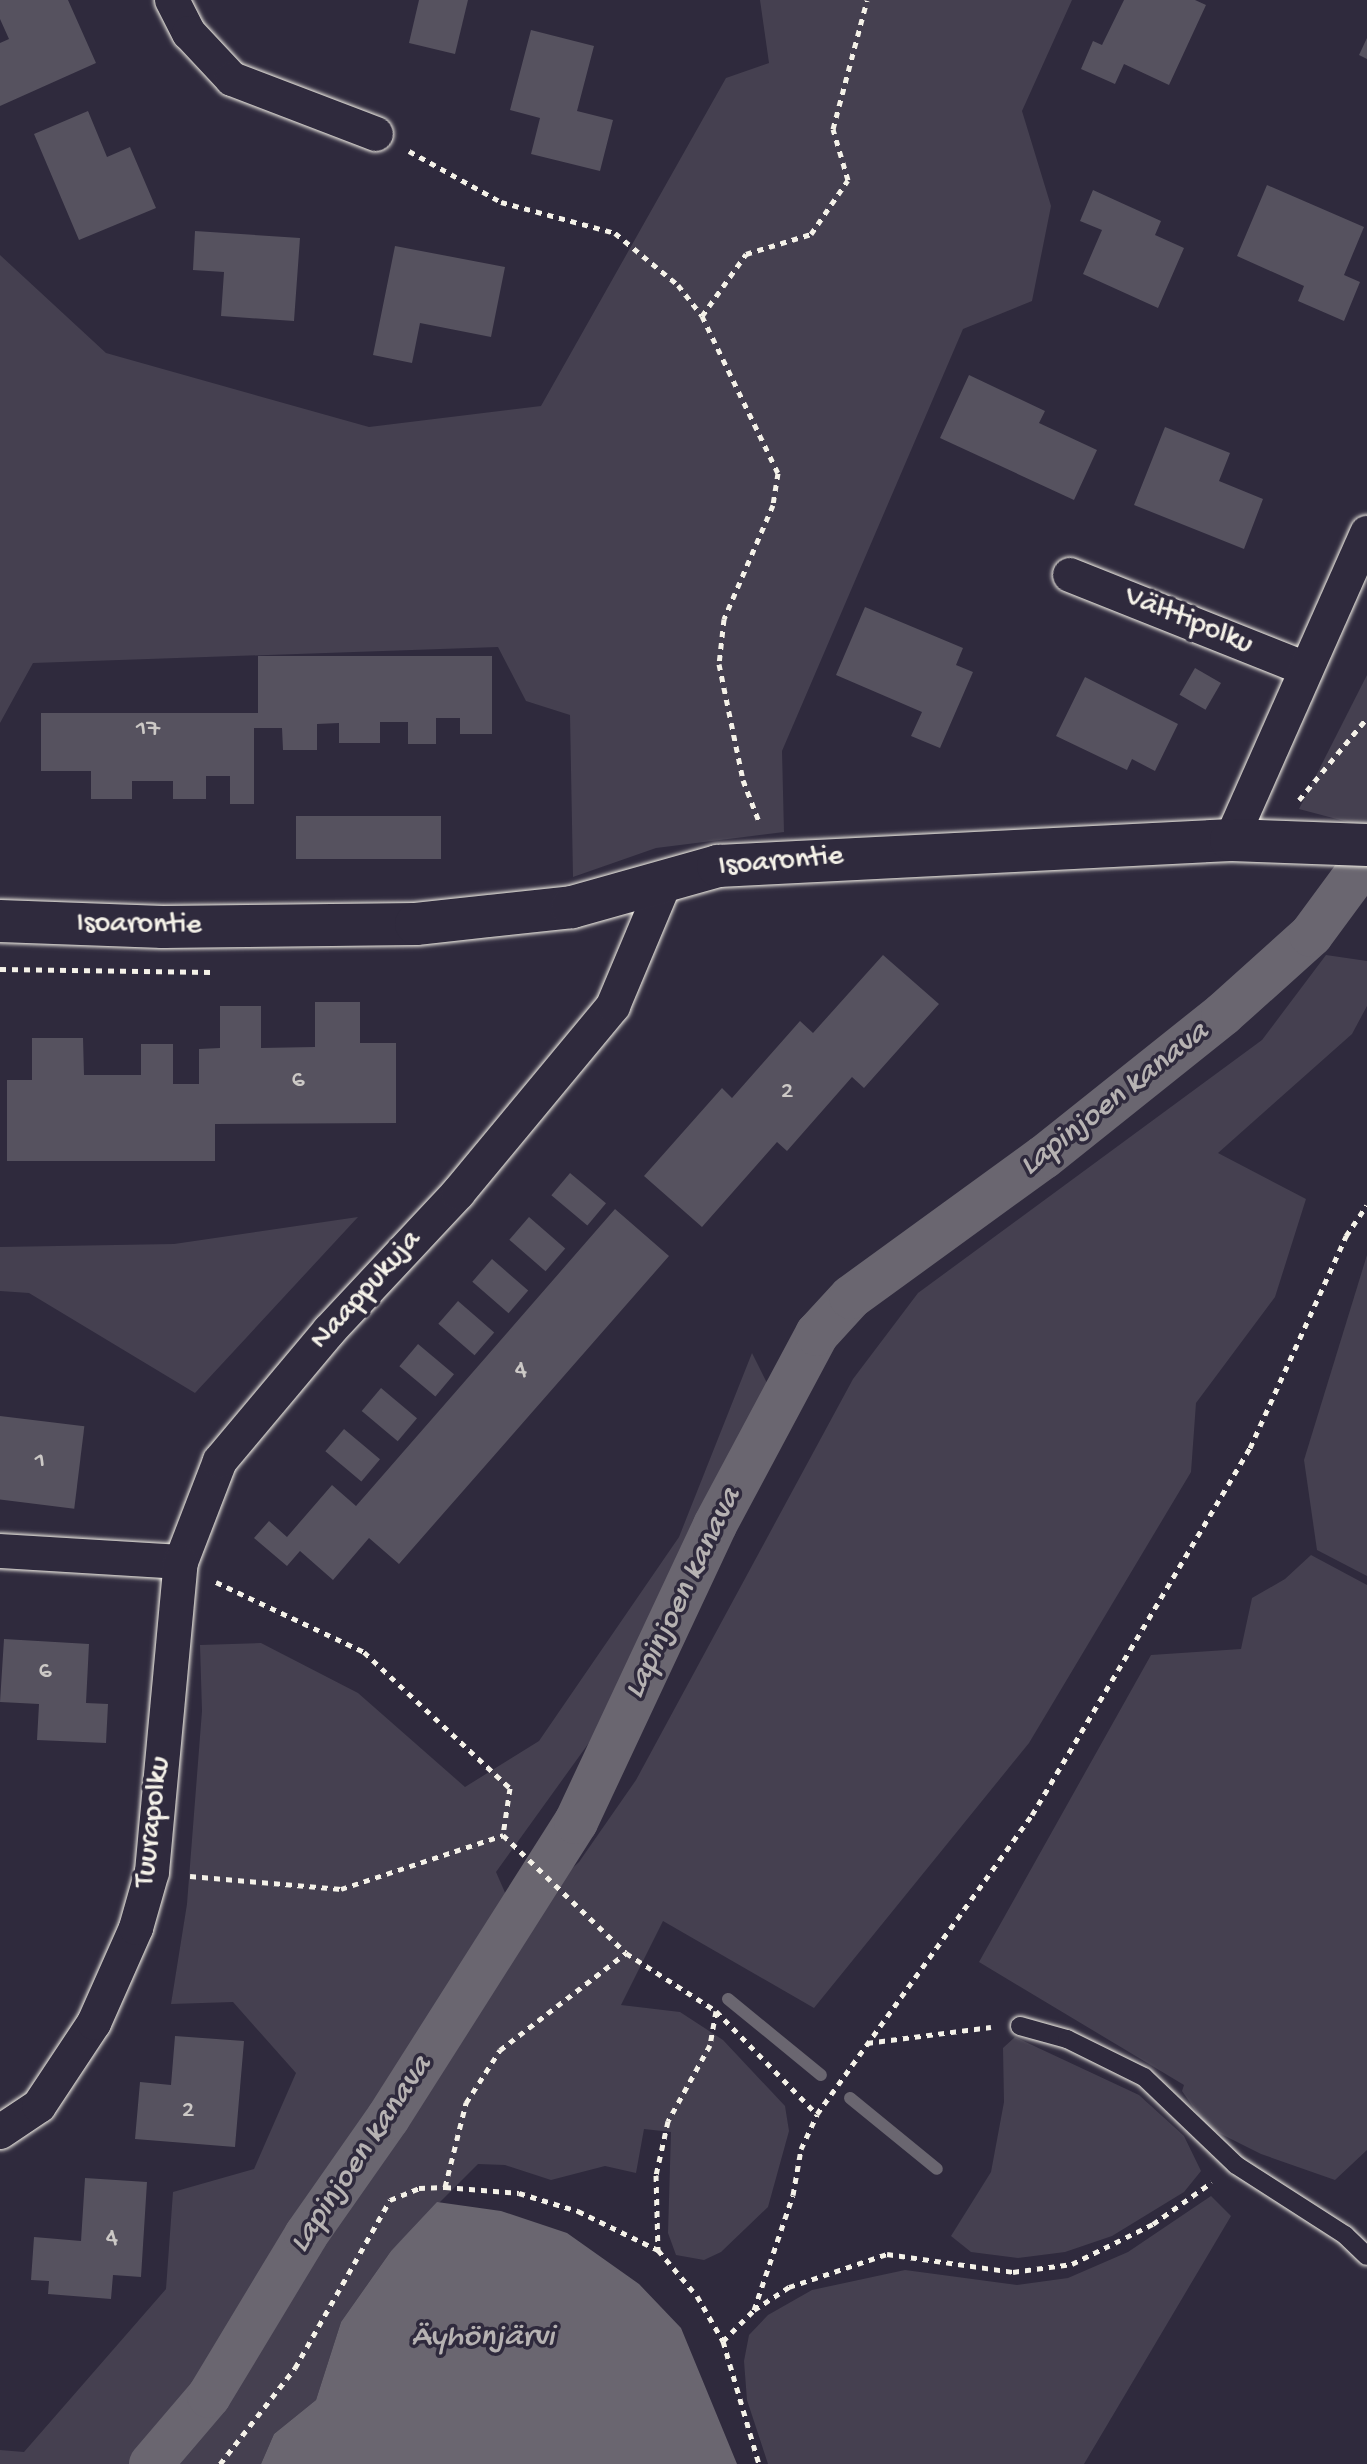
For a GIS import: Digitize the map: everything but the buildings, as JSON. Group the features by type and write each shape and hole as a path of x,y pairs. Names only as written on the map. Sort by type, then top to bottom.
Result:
{"street":[{"path":"172,0 189,33 232,79 376,134"},
{"path":"1231,840 1367,533"},
{"name":"Välttipolku","path":"1070,575 1306,669"},
{"name":"Isoarontie","path":"0,921 163,927 416,924 572,907 718,866 1231,840 1352,843"},
{"name":"Naappukuja","path":"181,1562 220,1461 329,1331 458,1193 613,1006 666,880"},
{"path":"0,1551 181,1562"},
{"name":"Tuurapolku","path":"0,2132 39,2106 94,2023 136,1928 152,1872 181,1562"}],"lane":[{"path":"1020,2026 1067,2039 1144,2077 1236,2165 1345,2235 1367,2256"}],"path":[{"path":"702,316 746,254 811,234 848,180 833,129 867,0"},
{"path":"376,134 501,202 615,233 678,285 702,316 778,473 773,505 724,619 719,664 743,780 774,864"},
{"path":"1292,809 1367,718"},
{"path":"754,2310 793,2195 801,2149 817,2114 865,2043 1032,1815 1250,1448 1346,1236 1367,1205"},
{"path":"181,1562 243,1597 364,1652 510,1788 503,1835"},
{"path":"152,1872 341,1889 503,1835"},
{"path":"503,1835 626,1953 716,2011 817,2114"},
{"path":"445,2187 466,2103 500,2050 626,1953"},
{"path":"658,2250 656,2175 668,2121 710,2045 716,2011"},
{"path":"865,2043 930,2038 969,2027 1020,2026"},
{"path":"723,2341 754,2310 789,2287 887,2254 1013,2272 1072,2264 1153,2224 1236,2165"},
{"path":"220,2464 295,2368 390,2200 419,2188 445,2187 519,2193 578,2211 658,2250 697,2296 723,2341 759,2464"}],"shaded area":[{"path":"760,0 1072,0 1022,111 1051,206 1032,301 963,329 782,751 784,832 656,848 573,877 570,715 526,701 498,647 33,663 0,723 0,255 106,353 369,427 541,406 726,78 769,63"},
{"path":"1367,675 1367,827 1299,809"},
{"path":"1326,955 1367,961 1367,1006 1352,1034 1218,1153 1306,1199 1275,1297 1196,1403 1191,1472 1029,1743 814,2008 663,1921 621,2005 680,2012 723,2040 785,2106 789,2131 768,2207 721,2252 704,2260 676,2255 668,2233 671,2132 644,2129 636,2173 605,2166 551,2180 505,2165 478,2164 391,2251 341,2322 316,2400 274,2434 261,2464 0,2464 0,2450 24,2452 166,2289 173,2192 254,2169 296,2073 233,2002 171,2004 187,1904 202,1711 200,1645 261,1643 358,1693 465,1787 539,1741 679,1537 752,1353 768,1385 651,1627 596,1733 496,1872 517,1920 579,1862 636,1780 853,1379 918,1293 1262,1040"},
{"path":"358,1217 195,1393 29,1293 0,1291 0,1247 174,1244"},
{"path":"1367,1255 1367,1576 1317,1550 1304,1460"},
{"path":"1311,1555 1367,1585 1367,2150 1335,2180 1261,2154 1207,2127 1182,2091 1184,2085 979,1962 1151,1655 1241,1649 1252,1598 1285,1579"},
{"path":"1015,2037 1139,2095 1184,2136 1201,2171 1184,2192 1112,2236 1065,2252 1018,2258 971,2252 951,2236 991,2172 1004,2102 1003,2048"},
{"path":"1211,2196 1231,2216 1084,2464 768,2464 747,2400 744,2361 749,2335 768,2315 812,2290 905,2270 1017,2285 1068,2278 1128,2252"}],"water":[{"name":"Äyhönjärvi","path":"437,2202 501,2211 567,2233 639,2284 681,2328 737,2464 261,2464 274,2434 316,2400 341,2322 391,2251"}],"waterway":[{"name":"Lapinjoen kanava","path":"151,2464 209,2396 306,2235 388,2118 576,1822 715,1525 817,1334 851,1297 1044,1157 1223,1014 1311,935 1367,859"},
{"path":"728,1999 821,2075"},
{"path":"850,2098 937,2169"}]}
